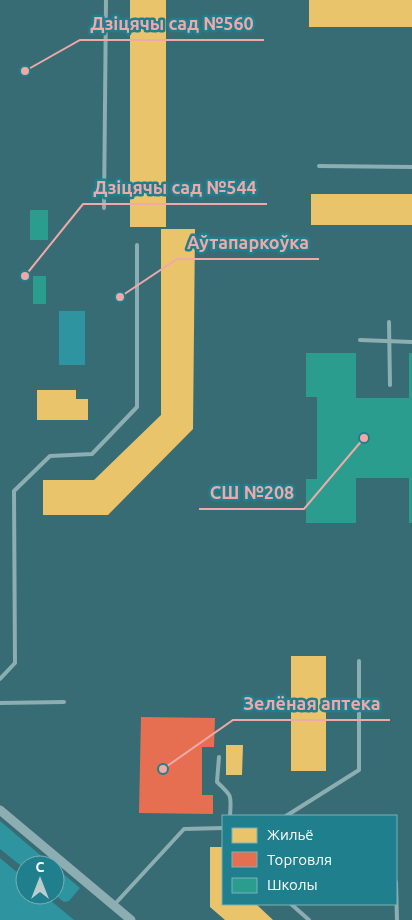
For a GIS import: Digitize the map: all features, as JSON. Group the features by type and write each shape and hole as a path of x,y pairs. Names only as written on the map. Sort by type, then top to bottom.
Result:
{"street":[{"path":"0,810 131,920"}],"lane":[{"path":"104,208 106,0"},
{"path":"319,166 412,167"},
{"path":"0,678 16,663 14,491 50,456 92,454 137,407 136,245"},
{"path":"389,322 390,385"},
{"path":"360,340 412,342"},
{"path":"288,815 359,770 359,661"},
{"path":"0,703 64,702"},
{"path":"219,757 217,782 229,792 231,800 230,815"},
{"path":"114,905 184,829 222,828"},
{"path":"292,905 309,920"},
{"path":"397,905 397,920"}],"shaded area":[{"path":"59,311 85,311 85,365 59,365"},
{"path":"0,821 40,855 15,855 15,861 0,849"},
{"path":"0,858 15,871 15,905 56,905 74,920 0,920"},
{"path":"65,875 80,888 69,901 65,902"}],"building: Жильё":[{"path":"130,0 166,0 166,227 130,227"},
{"path":"309,0 412,0 412,27 309,27"},
{"path":"311,194 412,194 412,225 311,225"},
{"path":"161,229 195,229 193,429 108,515 43,515 43,480 94,480 161,415"},
{"path":"37,390 76,390 76,399 88,399 88,420 37,420"},
{"path":"291,656 326,656 326,771 291,771"},
{"path":"226,745 243,745 242,775 226,775"},
{"path":"210,847 222,847 222,905 257,905 273,920 225,920 210,907"}],"building: Торговля":[{"path":"141,717 215,718 214,747 202,747 202,795 213,795 213,814 139,813"}],"building: Школы":[{"path":"30,210 48,210 48,240 30,240"},
{"path":"33,276 46,276 46,304 33,304"},
{"path":"306,353 356,353 356,398 409,398 409,353 412,353 412,523 409,523 409,478 356,478 356,523 306,523 306,479 317,479 317,397 306,397"}],"place":[{"name":"Дзіцячы сад №560","path":"25,71"},
{"name":"Дзіцячы сад №544","path":"25,276"},
{"name":"Аўтапаркоўка","path":"120,297"},
{"name":"СШ №208","path":"364,438"},
{"name":"Зелёная аптека","path":"163,769"}]}
